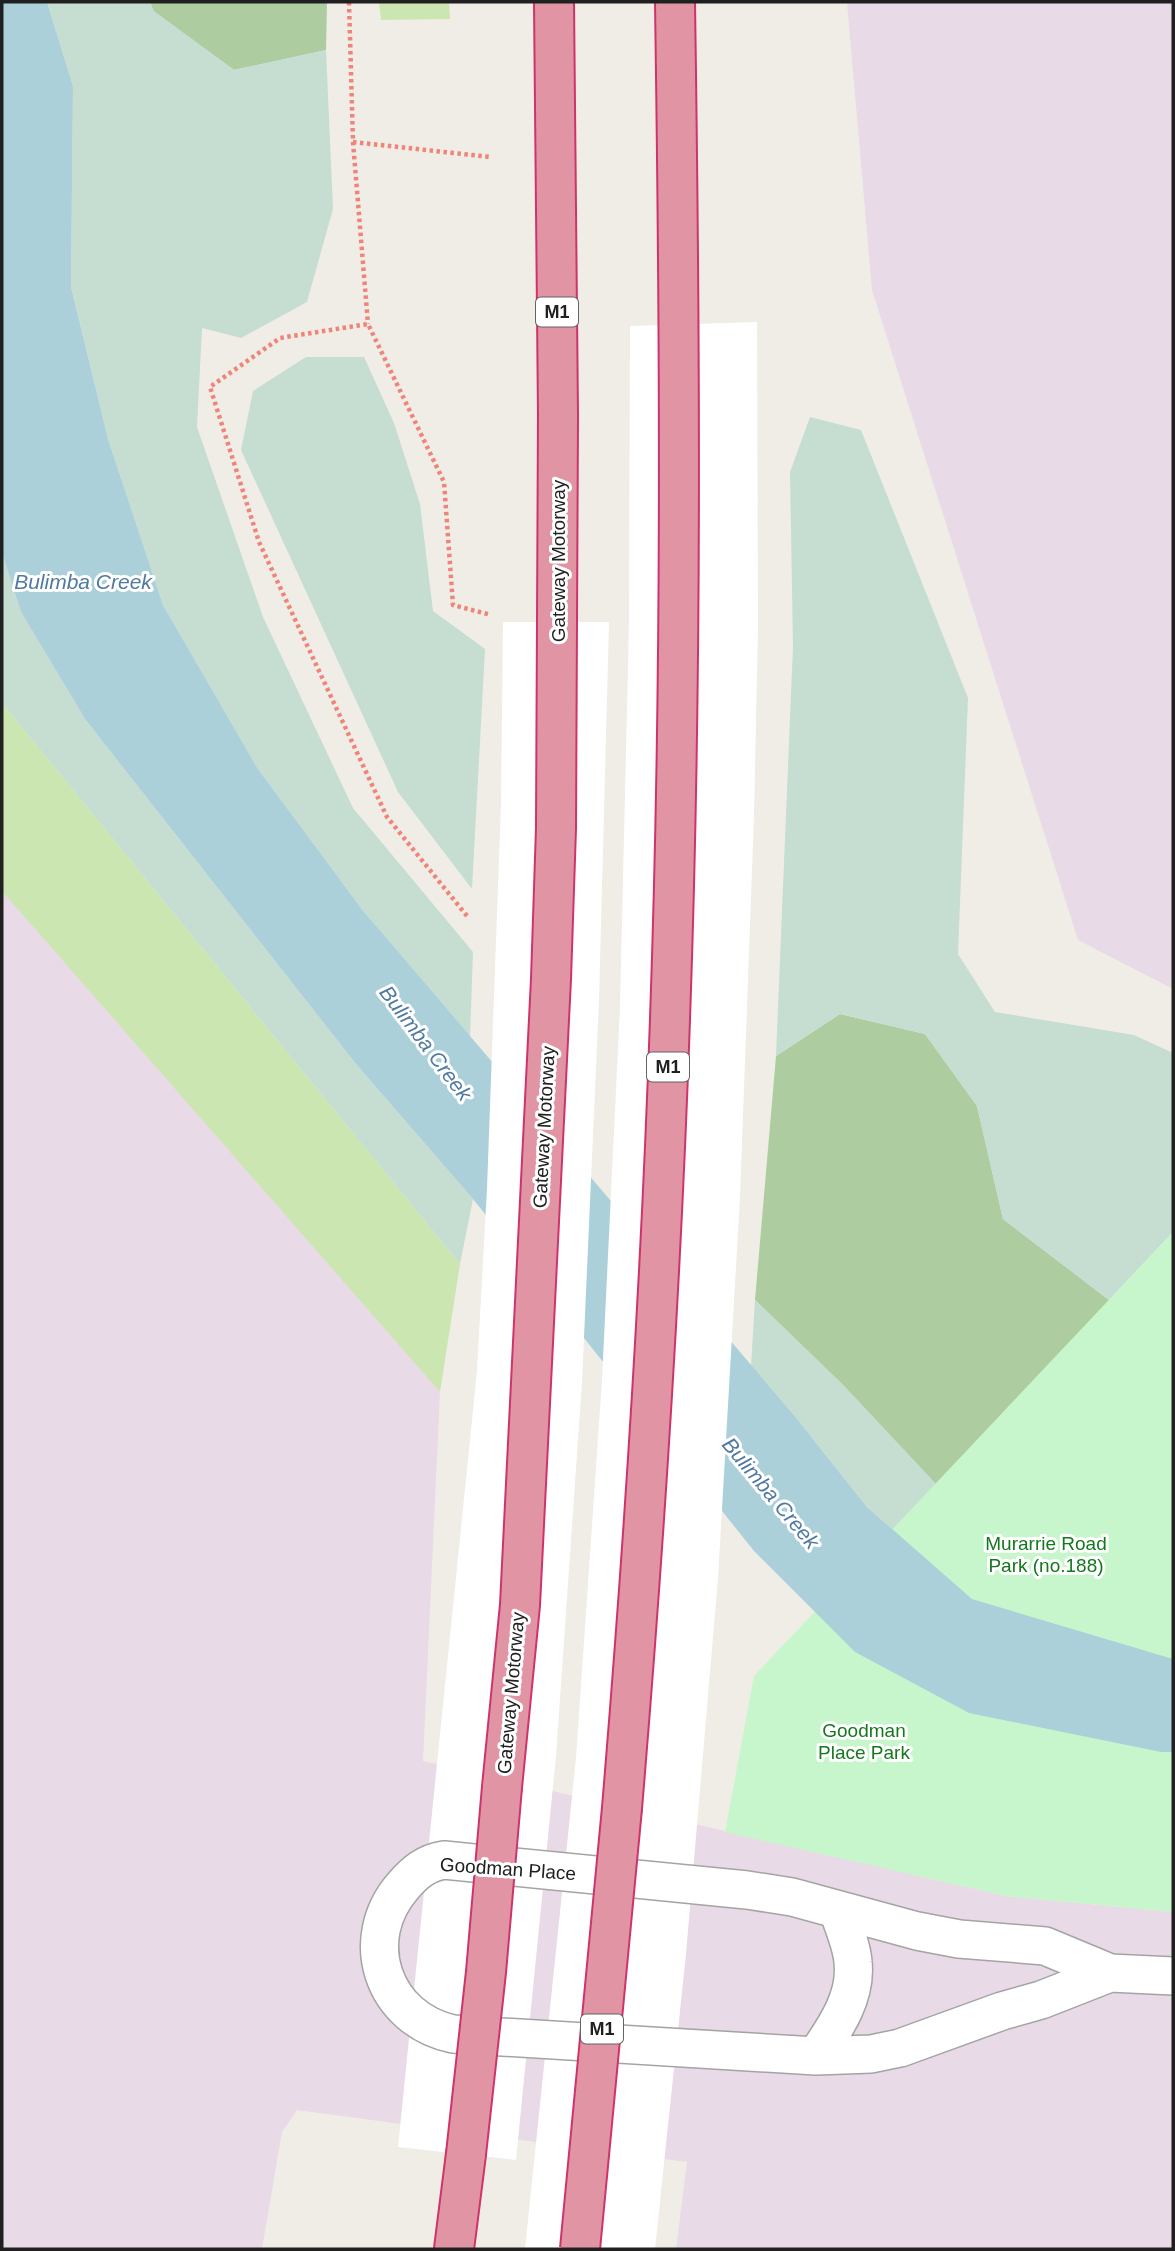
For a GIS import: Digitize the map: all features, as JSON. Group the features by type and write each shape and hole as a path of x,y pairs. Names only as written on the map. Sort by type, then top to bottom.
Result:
{"highway":[{"name":"Gateway Motorway","path":"454,2249 486,1972 520,1605 551,979 558,621 554,2"},
{"name":"M1","path":"580,2249 609,1958 641,1578 662,1222 677,726 678,324 675,2"}],"street":[{"name":"Goodman Place","path":"1110,1972 1041,2000 1002,2011 901,2048 871,2054 816,2056 436,2031 414,2016 384,1978 379,1961 379,1940 384,1916 394,1897 420,1869 444,1860 747,1890 792,1897 918,1931 960,1939 1045,1946 1110,1972 1173,1976"},
{"path":"816,2056 841,2017 853,1980 853,1959 838,1910"}],"path":[{"path":"349,2 353,142 368,324 444,482 453,605 491,615"},
{"path":"353,142 490,157"},
{"path":"368,324 280,338 210,387 259,542 387,817 467,916"}],"shaded area":[{"path":"847,2 1173,2 1173,989 1078,940 872,290"},
{"path":"2,830 22,847 440,1392 423,1761 1006,1896 1173,1912 1173,2249 676,2249 687,2162 297,2110 282,2132 262,2249 2,2249"}],"green space":[{"path":"47,2 150,2 154,11 234,70 326,50 333,209 307,302 241,338 202,328 197,427 263,617 353,808 473,952 470,1039 364,912 258,769 163,605 108,439 71,287 73,86"},
{"path":"150,2 327,2 326,50 234,70 153,11"},
{"path":"379,2 449,2 450,19 381,20"},
{"path":"306,357 364,357 394,423 420,504 433,611 485,649 472,889 398,792 241,450 253,391"},
{"path":"810,417 861,430 968,698 958,954 995,1012 1134,1035 1173,1053 1173,1232 1109,1300 1003,1219 977,1106 925,1034 840,1014 776,1056 793,646 790,472"},
{"path":"2,553 21,612 85,719 356,1064 473,1199 460,1264 2,703"},
{"path":"2,703 460,1264 440,1392 2,891"},
{"path":"840,1014 925,1034 977,1106 1003,1219 1109,1300 963,1513 842,1384 755,1300 776,1056"},
{"path":"1173,1232 1173,1912 1006,1896 725,1832 754,1676"},
{"path":"755,1300 842,1384 963,1513 972,1599 867,1507 751,1365"}],"water":[{"name":"Bulimba Creek","path":"2,2 47,2 73,86 71,287 108,439 163,605 258,769 364,912 793,1414 867,1507 972,1599 1173,1659 1173,1752 1161,1752 969,1713 855,1652 754,1551 473,1199 356,1064 85,719 21,612 2,553"}],"pier":[{"path":"757,322 758,625 740,1197 718,1578 686,1954 655,2249 525,2249 576,1758 602,1380 620,1007 629,623 630,326"},
{"path":"503,622 609,622 599,1000 582,1382 556,1756 516,2160 398,2147 477,1371 487,1189 501,804"}],"park label":[{"name":"Murarrie Road Park (no.188)","path":"1046,1554"},
{"name":"Goodman Place Park","path":"864,1741"}]}
